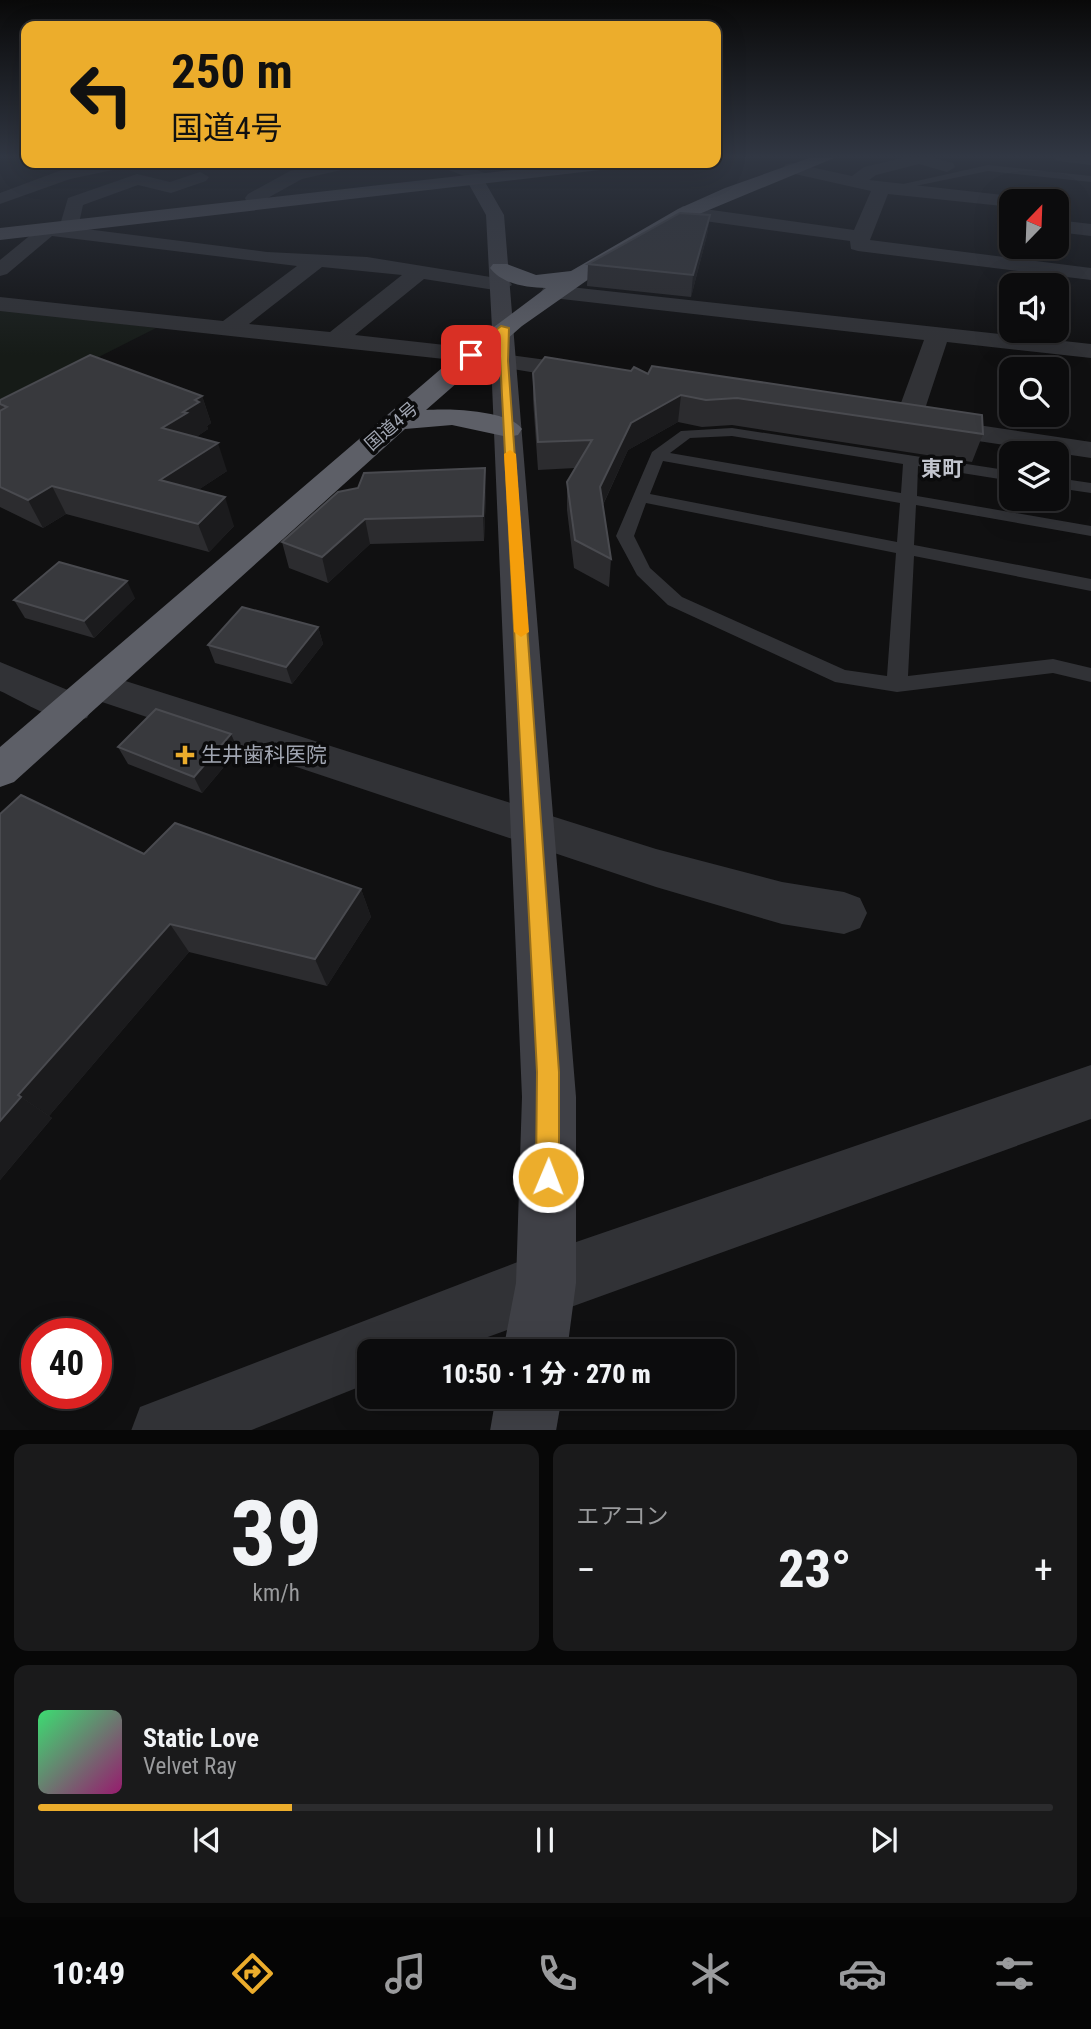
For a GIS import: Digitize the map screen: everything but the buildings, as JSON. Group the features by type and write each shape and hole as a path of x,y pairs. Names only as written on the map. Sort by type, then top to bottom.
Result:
{"highway":[{"name":"国道4号","path":"0,771 394,423 493,348 552,292 664,223"},
{"path":"500,277 541,282 576,276"},
{"path":"394,423 419,417 452,415 480,419 508,429"}],"main road":[{"path":"0,234 98,223"}],"street":[{"path":"496,223 500,277 493,348 508,429 549,1097 546,1283 537,1339"},
{"path":"868,223 858,245 1091,274"},
{"path":"888,223 893,228"},
{"path":"1069,227 1091,230"},
{"path":"0,270 43,235 43,229 267,258 367,263 420,271 500,277"},
{"path":"22,254 49,257"},
{"path":"229,328 318,260"},
{"path":"335,340 420,271"},
{"path":"552,292 939,332 1091,351"},
{"path":"0,304 335,340 493,348 622,379"},
{"path":"907,422 939,332"},
{"path":"880,418 1091,450"},
{"path":"0,675 85,697 534,829 716,886 782,903 844,913"},
{"path":"164,1430 546,1283 1091,1092"},
{"path":"523,1430 526,1409"}],"lane":[{"path":"999,474 732,432 686,435 657,455 625,536 643,570 675,601 842,677 897,685 1053,666 1091,675"},
{"path":"657,455 1091,531"},
{"path":"897,685 911,460"},
{"path":"1069,485 1091,488"},
{"path":"639,497 1091,585"}],"shaded area":[{"path":"0,308 156,328 0,407"}],"slow traffic":[{"path":"510,454 521,632"}],"place":[{"name":"生井歯科医院","path":"185,755"}],"district":[{"name":"東町","path":"942,469"}],"route":[{"path":"471,355 504,328 503,361 548,1072 548,1177"}]}
